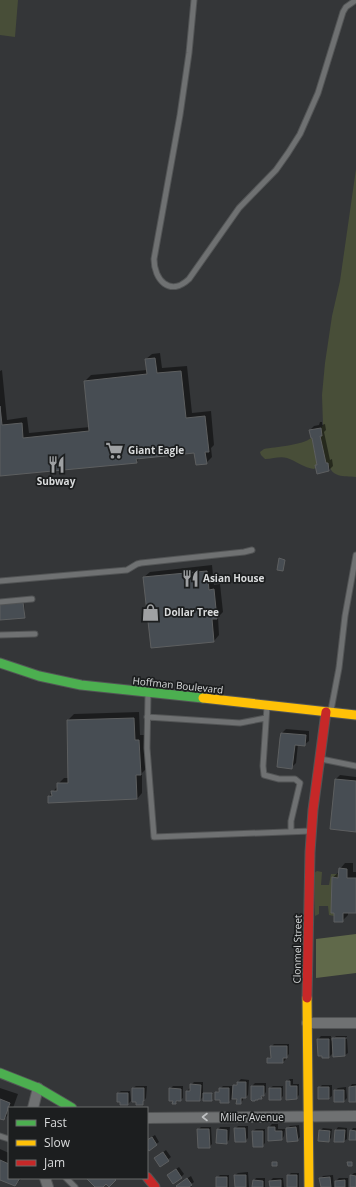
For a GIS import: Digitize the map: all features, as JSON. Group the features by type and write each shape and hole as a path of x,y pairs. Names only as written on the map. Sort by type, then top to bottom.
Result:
{"street":[{"name":"Hoffman Boulevard","path":"0,663 39,676 80,685 356,715"},
{"name":"Clonmel Street","path":"309,1187 307,1023 310,865 320,758 328,712"},
{"path":"307,1023 356,1023"},
{"path":"0,1073 38,1088 70,1107"},
{"path":"33,1107 38,1088"},
{"name":"Miller Avenue","path":"148,1118 356,1116"},
{"path":"148,1178 155,1187"}],"lane":[{"path":"194,0 189,53 180,115 154,259 155,270 159,279 169,286 186,282 189,279 239,208 276,170 294,144 306,122 318,93 343,12 346,7 356,0"},
{"path":"0,581 126,570 141,563 252,550"},
{"path":"328,712 339,668 345,616 356,556"},
{"path":"0,602 32,599"},
{"path":"0,635 35,634"},
{"path":"148,692 147,748 154,837 312,831"},
{"path":"267,705 263,766 264,775 279,779 295,779 300,783 290,831"},
{"path":"147,717 240,722 266,718"},
{"path":"320,758 356,766"},
{"path":"67,1179 75,1187"}],"green space":[{"path":"0,0 18,0 15,37 0,35"},
{"path":"356,169 356,477 342,476 335,474 332,471 328,463 326,463 320,436 322,435 321,428 323,425 322,395 325,363 332,316 340,281"},
{"path":"311,438 317,465 314,469 287,458 282,457 265,459 260,452 264,449 296,444"},
{"path":"317,871 322,872 321,885 329,885 331,874 338,874 338,878 332,878 331,912 334,913 334,916 329,915 328,906 319,906 319,914 315,916 314,873"},
{"path":"356,934 356,973 316,978 316,939"}],"building":[{"path":"155,358 157,373 181,371 186,418 205,416 209,452 205,452 207,464 196,465 194,453 136,459 137,463 0,476 0,406 2,425 22,423 23,438 89,431 84,381 147,374 145,359"},
{"path":"321,428 322,436 320,436 329,471 317,474 315,465 317,465 309,430"},
{"path":"279,558 285,560 283,571 277,570"},
{"path":"207,571 209,590 214,589 217,619 212,619 214,642 151,648 143,577"},
{"path":"23,602 25,618 0,620 0,604"},
{"path":"134,718 135,740 139,740 141,775 136,775 137,799 48,803 48,796 52,796 51,791 57,791 57,783 68,783 67,720"},
{"path":"281,733 306,735 305,746 295,745 292,769 277,767"},
{"path":"335,779 356,781 356,832 330,829"},
{"path":"339,868 347,869 347,878 356,878 356,913 343,913 343,922 334,922 334,913 331,913 332,877 338,878"},
{"path":"332,1038 345,1038 345,1056 333,1057"},
{"path":"317,1039 329,1039 329,1058 322,1058 322,1056 318,1056"},
{"path":"270,1046 287,1046 287,1058 283,1058 283,1063 267,1063 267,1058 271,1058"},
{"path":"286,1081 290,1081 290,1086 297,1086 297,1099 286,1100"},
{"path":"237,1082 246,1082 246,1098 241,1098 241,1104 236,1104 237,1099 232,1099 233,1085 237,1085"},
{"path":"190,1084 201,1085 200,1101 186,1101 186,1091 190,1091"},
{"path":"251,1086 264,1086 264,1096 261,1096 262,1099 255,1101 251,1100"},
{"path":"356,1086 356,1102 349,1102 349,1087"},
{"path":"318,1087 329,1087 329,1099 318,1099"},
{"path":"132,1088 144,1088 143,1105 136,1105 136,1102 132,1102"},
{"path":"169,1088 181,1089 181,1101 176,1101 176,1104 172,1104 173,1101 169,1101"},
{"path":"219,1088 229,1088 229,1103 220,1103 220,1100 215,1100 215,1092 219,1092"},
{"path":"269,1088 281,1088 281,1100 269,1100"},
{"path":"334,1090 344,1090 344,1102 334,1102"},
{"path":"117,1093 128,1093 128,1105 120,1105 120,1102 117,1102"},
{"path":"203,1093 212,1093 212,1101 203,1101"},
{"path":"0,1099 10,1103 4,1120 0,1119"},
{"path":"268,1127 275,1127 275,1131 282,1131 282,1140 268,1141"},
{"path":"296,1127 298,1141 287,1142 286,1128"},
{"path":"234,1128 245,1128 246,1142 235,1142"},
{"path":"197,1129 209,1129 210,1148 198,1148"},
{"path":"217,1129 227,1130 227,1144 216,1143"},
{"path":"319,1130 330,1131 329,1142 318,1141"},
{"path":"335,1130 345,1130 344,1142 334,1142"},
{"path":"350,1130 356,1131 356,1140 349,1140"},
{"path":"252,1131 263,1131 263,1147 253,1147"},
{"path":"152,1137 157,1145 149,1151 148,1150 148,1139"},
{"path":"163,1152 169,1161 160,1167 154,1158"},
{"path":"0,1160 8,1164 8,1179 19,1179 15,1186 0,1180"},
{"path":"272,1162 277,1162 277,1166 272,1166"},
{"path":"347,1162 352,1162 352,1166 348,1166"},
{"path":"176,1169 182,1178 173,1184 167,1175"},
{"path":"234,1175 246,1175 246,1187 235,1187"},
{"path":"287,1175 297,1175 297,1187 287,1187"},
{"path":"350,1175 356,1176 356,1187 350,1187"},
{"path":"216,1177 227,1177 227,1187 216,1187"},
{"path":"330,1177 331,1187 321,1187 319,1178"},
{"path":"187,1178 192,1185 189,1187 176,1186"},
{"path":"87,1179 116,1180 109,1187 106,1184 103,1187 95,1187"},
{"path":"253,1180 263,1181 263,1187 252,1187"},
{"path":"281,1180 281,1187 270,1187 269,1181"},
{"path":"345,1180 345,1187 335,1187 335,1181"}],"traffic: fast":[{"path":"0,663 39,676 81,685 203,698"},
{"path":"0,1073 38,1088 70,1107"}],"traffic: slow":[{"path":"203,698 356,715"},
{"path":"307,998 309,1187"}],"traffic: jam":[{"path":"307,998 310,852 313,810 326,712"},
{"path":"148,1178 155,1187"}],"place":[{"name":"Giant Eagle","path":"115,450"},
{"name":"Subway","path":"56,464"},
{"name":"Asian House","path":"190,578"},
{"name":"Dollar Tree","path":"151,612"}]}
